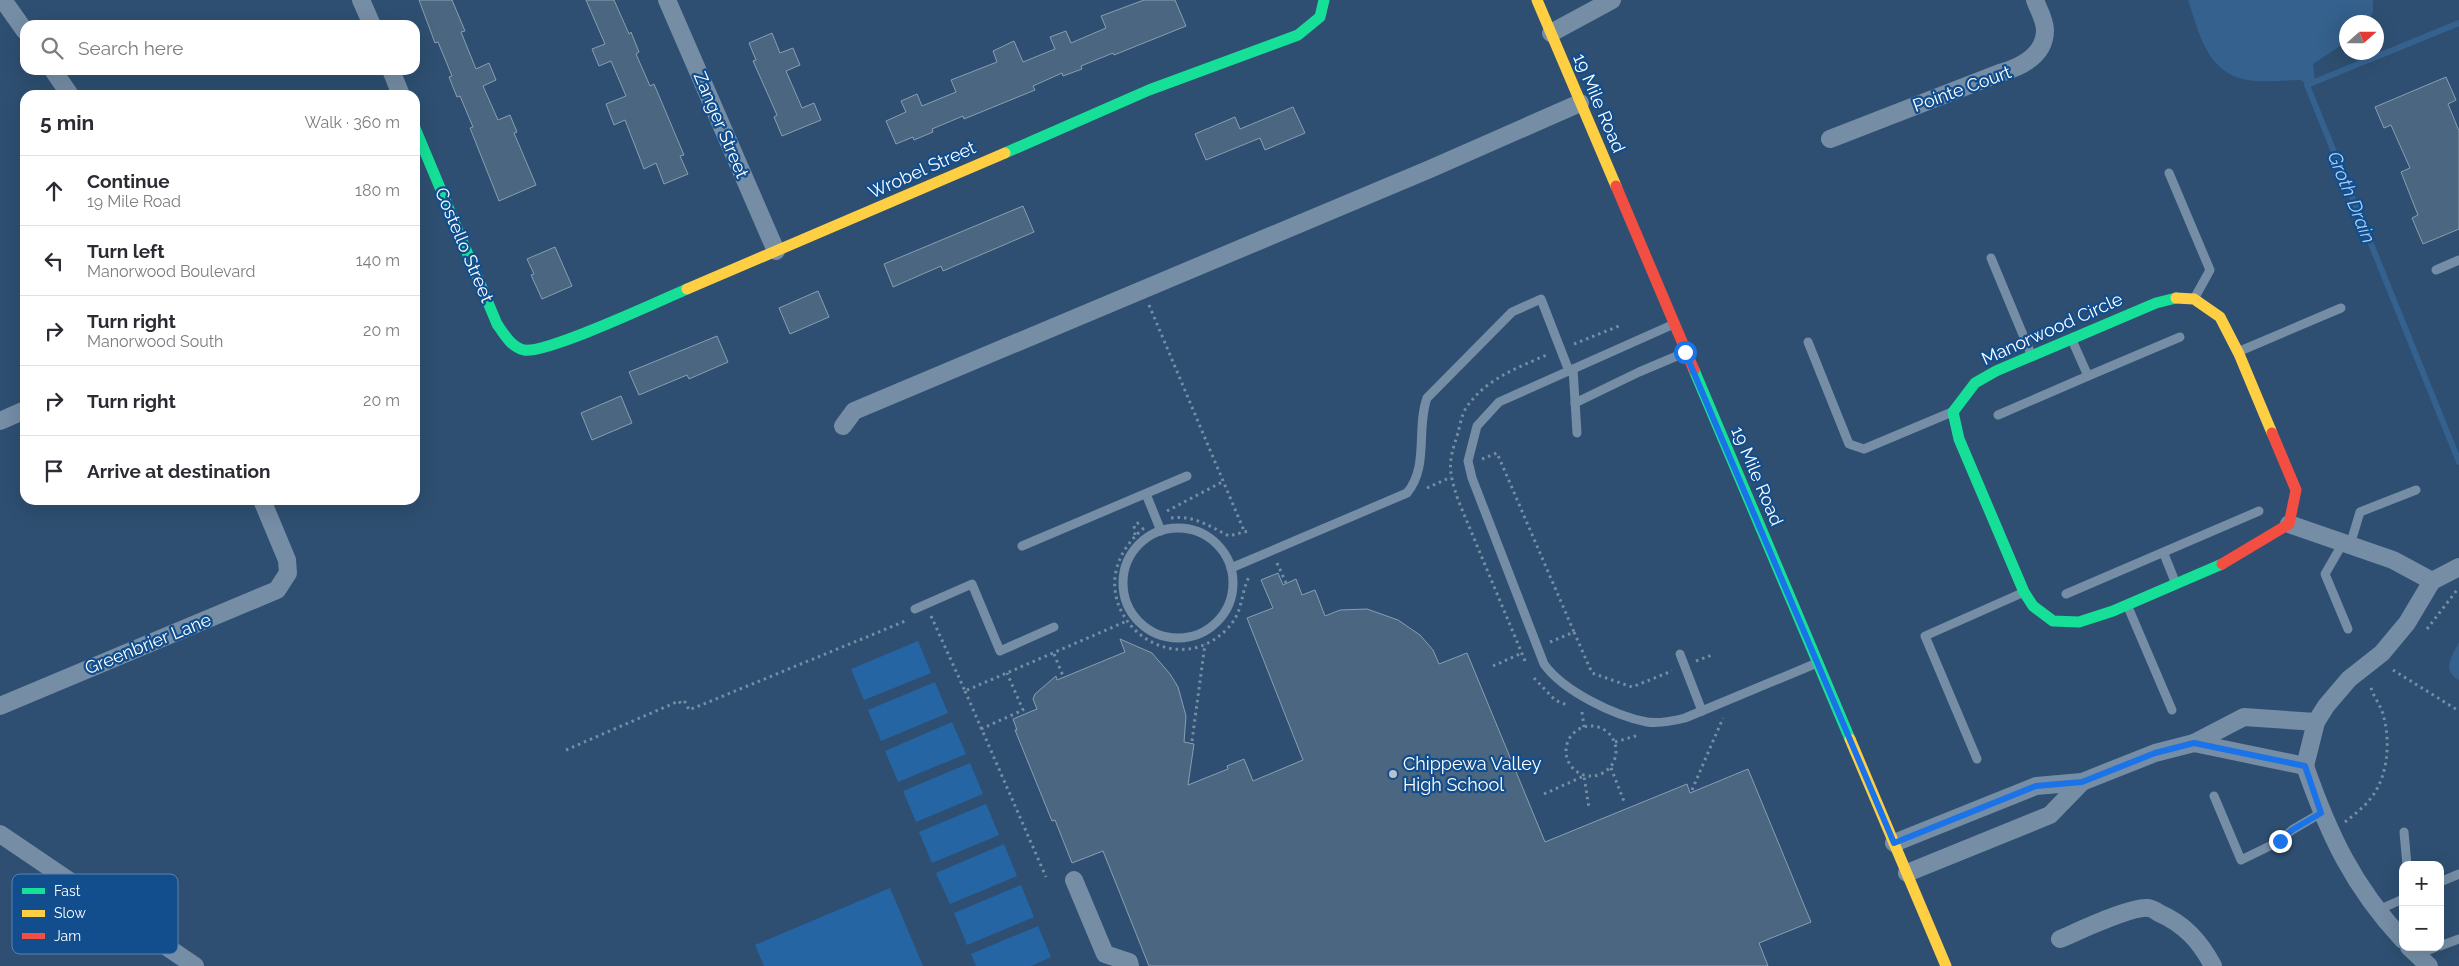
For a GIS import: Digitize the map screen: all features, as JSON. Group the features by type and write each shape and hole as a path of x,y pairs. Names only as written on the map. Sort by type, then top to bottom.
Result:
{"street":[{"path":"3,0 20,24"},
{"path":"361,0 370,20"},
{"name":"Zanger Street","path":"667,0 776,251"},
{"name":"19 Mile Road","path":"1537,0 1946,966"},
{"path":"1551,33 1612,0"},
{"name":"Pointe Court","path":"1830,139 2000,73 2019,68 2034,56 2043,42 2045,28 2034,0"},
{"name":"Wrobel Street","path":"525,352 561,342 1148,90 1298,35 1318,22 1324,4"},
{"path":"56,75 67,90"},
{"path":"393,75 399,90"},
{"path":"843,426 854,410 1413,176 1580,102"},
{"name":"Costello Street","path":"420,140 497,324 507,340 516,348 525,352"},
{"name":"Manorwood Circle","path":"1953,412 1976,382 1996,371 2156,303 2176,298 2194,299"},
{"path":"1953,412 1959,439 2024,592 2033,606 2053,621 2079,622 2127,605 2219,566 2289,524 2296,490 2220,317 2194,299"},
{"path":"0,421 20,412"},
{"name":"Greenbrier Lane","path":"0,706 80,671 270,594 284,582 288,573 282,544 264,505"},
{"path":"2289,524 2393,560 2432,581"},
{"path":"2399,936 2376,911 2346,865 2321,813 2305,766 2316,722 2326,706 2349,678 2382,653 2407,623 2432,581 2459,567"},
{"path":"1894,843 2036,786 2082,782 2155,753 2194,743 2244,717 2316,722"},
{"path":"2194,743 2305,766"},
{"path":"1907,873 2050,815 2082,782"},
{"path":"0,834 54,874"},
{"path":"1074,880 1105,954 1123,962"},
{"path":"2060,939 2111,917 2148,908 2174,920 2187,930 2205,950 2213,966"},
{"path":"171,960 195,966"},
{"path":"1097,966 1123,962"}],"lane":[{"path":"2169,173 2210,270 2194,299"},
{"path":"1991,258 2032,357"},
{"path":"2436,270 2459,260"},
{"path":"1232,568 1407,493 1416,483 1420,468 1422,414 1427,398 1512,312 1541,299 1571,370 1577,433"},
{"path":"2237,352 2341,308"},
{"path":"1674,324 1512,395 1487,412 1477,426 1468,461 1472,478 1544,664 1553,677 1570,690 1626,716 1648,722 1668,722 1702,711 1770,680 1817,662"},
{"path":"1998,415 2180,337"},
{"path":"2072,339 2088,376"},
{"path":"1808,342 1849,444 1864,449 1953,412"},
{"path":"1575,403 1685,352"},
{"path":"1022,546 1187,476"},
{"path":"2348,629 2325,574 2347,544 2360,512 2416,490"},
{"path":"1146,494 1161,531"},
{"path":"2066,594 2164,554 2259,511"},
{"path":"1179,528 1196,531 1212,539 1224,552 1232,568 1234,585 1230,602 1222,617 1210,629 1194,636 1178,638 1161,635 1145,627 1134,615 1126,600 1123,583 1134,551 1146,538 1161,531 1179,528"},
{"path":"2164,554 2176,585"},
{"path":"915,609 972,584 1000,651 1054,627"},
{"path":"1977,759 1925,636 2024,592"},
{"path":"2127,605 2172,710"},
{"path":"1680,654 1702,711"},
{"path":"2214,796 2241,860 2280,841 2292,830 2321,813"},
{"path":"2404,832 2407,861"},
{"path":"2444,880 2459,874"},
{"path":"2376,911 2399,901"},
{"path":"2444,945 2459,939"}],"path":[{"path":"1147,301 1246,532"},
{"path":"1528,668 1458,500 1452,480 1449,459 1465,409 1482,390 1497,378 1619,326"},
{"path":"1482,459 1497,452 1592,672 1632,687 1712,655"},
{"path":"1164,512 1224,481"},
{"path":"1169,510 1174,518"},
{"path":"1135,535 1134,525 1140,522"},
{"path":"1122,615 1134,631 1150,642 1170,648 1189,648 1205,644 1225,631 1235,619 1242,605 1246,582 1255,570"},
{"path":"566,750 679,701 680,704 685,702 688,710 911,618"},
{"path":"1550,642 1574,632"},
{"path":"1192,741 1205,644"},
{"path":"1492,666 1522,653"},
{"path":"1054,654 1064,676"},
{"path":"2385,675 2393,670 2459,711"},
{"path":"981,729 1023,710 1007,674"},
{"path":"1534,676 1538,684 1555,700 1584,712 1584,726"},
{"path":"2344,824 2372,798 2387,752 2388,736 2382,710 2370,687 2378,681"},
{"path":"964,691 1046,877"},
{"path":"1715,720 1732,714"},
{"path":"1692,790 1723,717"},
{"path":"1544,794 1584,776 1598,776 1610,768 1616,759 1616,742 1611,735 1599,726 1584,726 1571,735 1566,749 1569,764 1574,770 1584,776"},
{"path":"1632,731 1640,735"},
{"path":"1616,742 1640,735 1648,735"},
{"path":"1610,768 1625,804"},
{"path":"1584,776 1589,808"}],"shaded area":[{"path":"2188,0 2373,0 2372,15 2339,15 2339,47 2313,64 2315,82 2307,85 2301,80 2246,80 2227,73 2211,56 2204,46"},
{"path":"918,641 931,673 864,700 851,669"},
{"path":"2459,642 2459,680 2450,672 2449,668 2451,658"},
{"path":"935,682 948,713 881,741 868,710"},
{"path":"952,722 966,754 898,782 885,751"},
{"path":"970,763 983,794 916,822 903,791"},
{"path":"986,804 999,835 932,863 919,832"},
{"path":"1004,844 1017,876 950,904 936,873"},
{"path":"1021,885 1034,917 967,945 954,913"},
{"path":"890,888 923,966 764,966 755,945"},
{"path":"1038,926 1051,957 1031,966 976,966 971,954"}],"building":[{"path":"419,0 452,0 465,31 461,32 476,69 489,63 496,80 483,86 498,120 510,115 517,132 514,133 536,185 499,201 470,128 473,127 460,96 457,97 449,77 452,76 438,42 435,43"},
{"path":"586,0 614,0 629,34 631,32 639,52 636,54 650,86 654,84 684,155 680,156 688,174 664,184 656,163 644,169 625,120 614,125 606,104 626,96 611,61 599,66 592,49 605,44"},
{"path":"1144,0 1175,0 1186,26 1081,66 1082,69 1063,76 1062,73 1033,86 1035,90 964,119 963,116 932,129 933,132 914,140 913,137 896,144 886,121 906,112 901,101 917,94 922,106 956,92 951,80 997,62 993,51 1014,41 1023,62 1055,49 1050,37 1066,31 1071,43 1106,28 1101,16"},
{"path":"772,33 780,53 793,48 800,65 786,71 802,108 814,103 821,120 782,136 774,117 777,115 753,61 756,60 749,43"},
{"path":"2446,77 2456,100 2448,104 2459,131 2459,229 2423,244 2412,218 2418,215 2401,172 2410,168 2391,125 2384,128 2375,107"},
{"path":"1293,107 1305,133 1265,150 1260,138 1206,160 1195,134 1235,117 1240,129"},
{"path":"1023,206 1034,232 943,271 941,266 893,287 884,264"},
{"path":"555,247 572,286 542,299 531,275 534,274 527,259"},
{"path":"818,291 829,317 790,334 779,308"},
{"path":"717,336 728,362 689,379 687,375 639,395 629,372"},
{"path":"621,396 632,423 592,440 581,413"},
{"name":"Chippewa Valley High School","path":"1278,573 1283,585 1296,579 1302,595 1315,590 1325,616 1340,610 1367,609 1398,620 1420,635 1433,650 1439,664 1467,653 1545,842 1687,784 1690,793 1748,769 1811,922 1759,943 1768,966 1149,966 1103,851 1072,863 1055,820 1052,821 1015,730 1017,730 1013,719 1037,709 1033,699 1035,694 1056,676 1057,680 1125,652 1120,639 1152,653 1170,674 1178,687 1186,716 1184,742 1194,744 1188,785 1228,769 1227,766 1244,759 1253,781 1303,760 1247,618 1273,608 1261,580"}],"waterway":[{"name":"Groth Drain","path":"2459,23 2307,85 2459,462"}],"traffic: fast":[{"path":"1005,153 1149,90 1298,35 1320,17 1324,0"},
{"path":"420,140 497,324 508,340 515,346 524,350 555,344 604,326 687,289"},
{"path":"2176,298 2156,303 1996,371 1975,383 1953,412 1959,439 2024,592 2033,606 2053,621 2079,622 2113,611 2222,564"},
{"path":"1694,370 1850,739"}],"traffic: slow":[{"path":"1537,0 1616,186"},
{"path":"687,289 1005,153"},
{"path":"2176,298 2194,299 2220,317 2239,354 2272,433"},
{"path":"1850,739 1946,966"}],"traffic: jam":[{"path":"1616,186 1694,370"},
{"path":"2222,564 2289,524 2296,490 2272,433"}],"place":[{"name":"Chippewa Valley High School","path":"1393,774"}],"route":[{"path":"1685,352 1894,843 2036,786 2082,782 2155,753 2194,743 2305,766 2321,813 2292,830 2280,841"}]}
